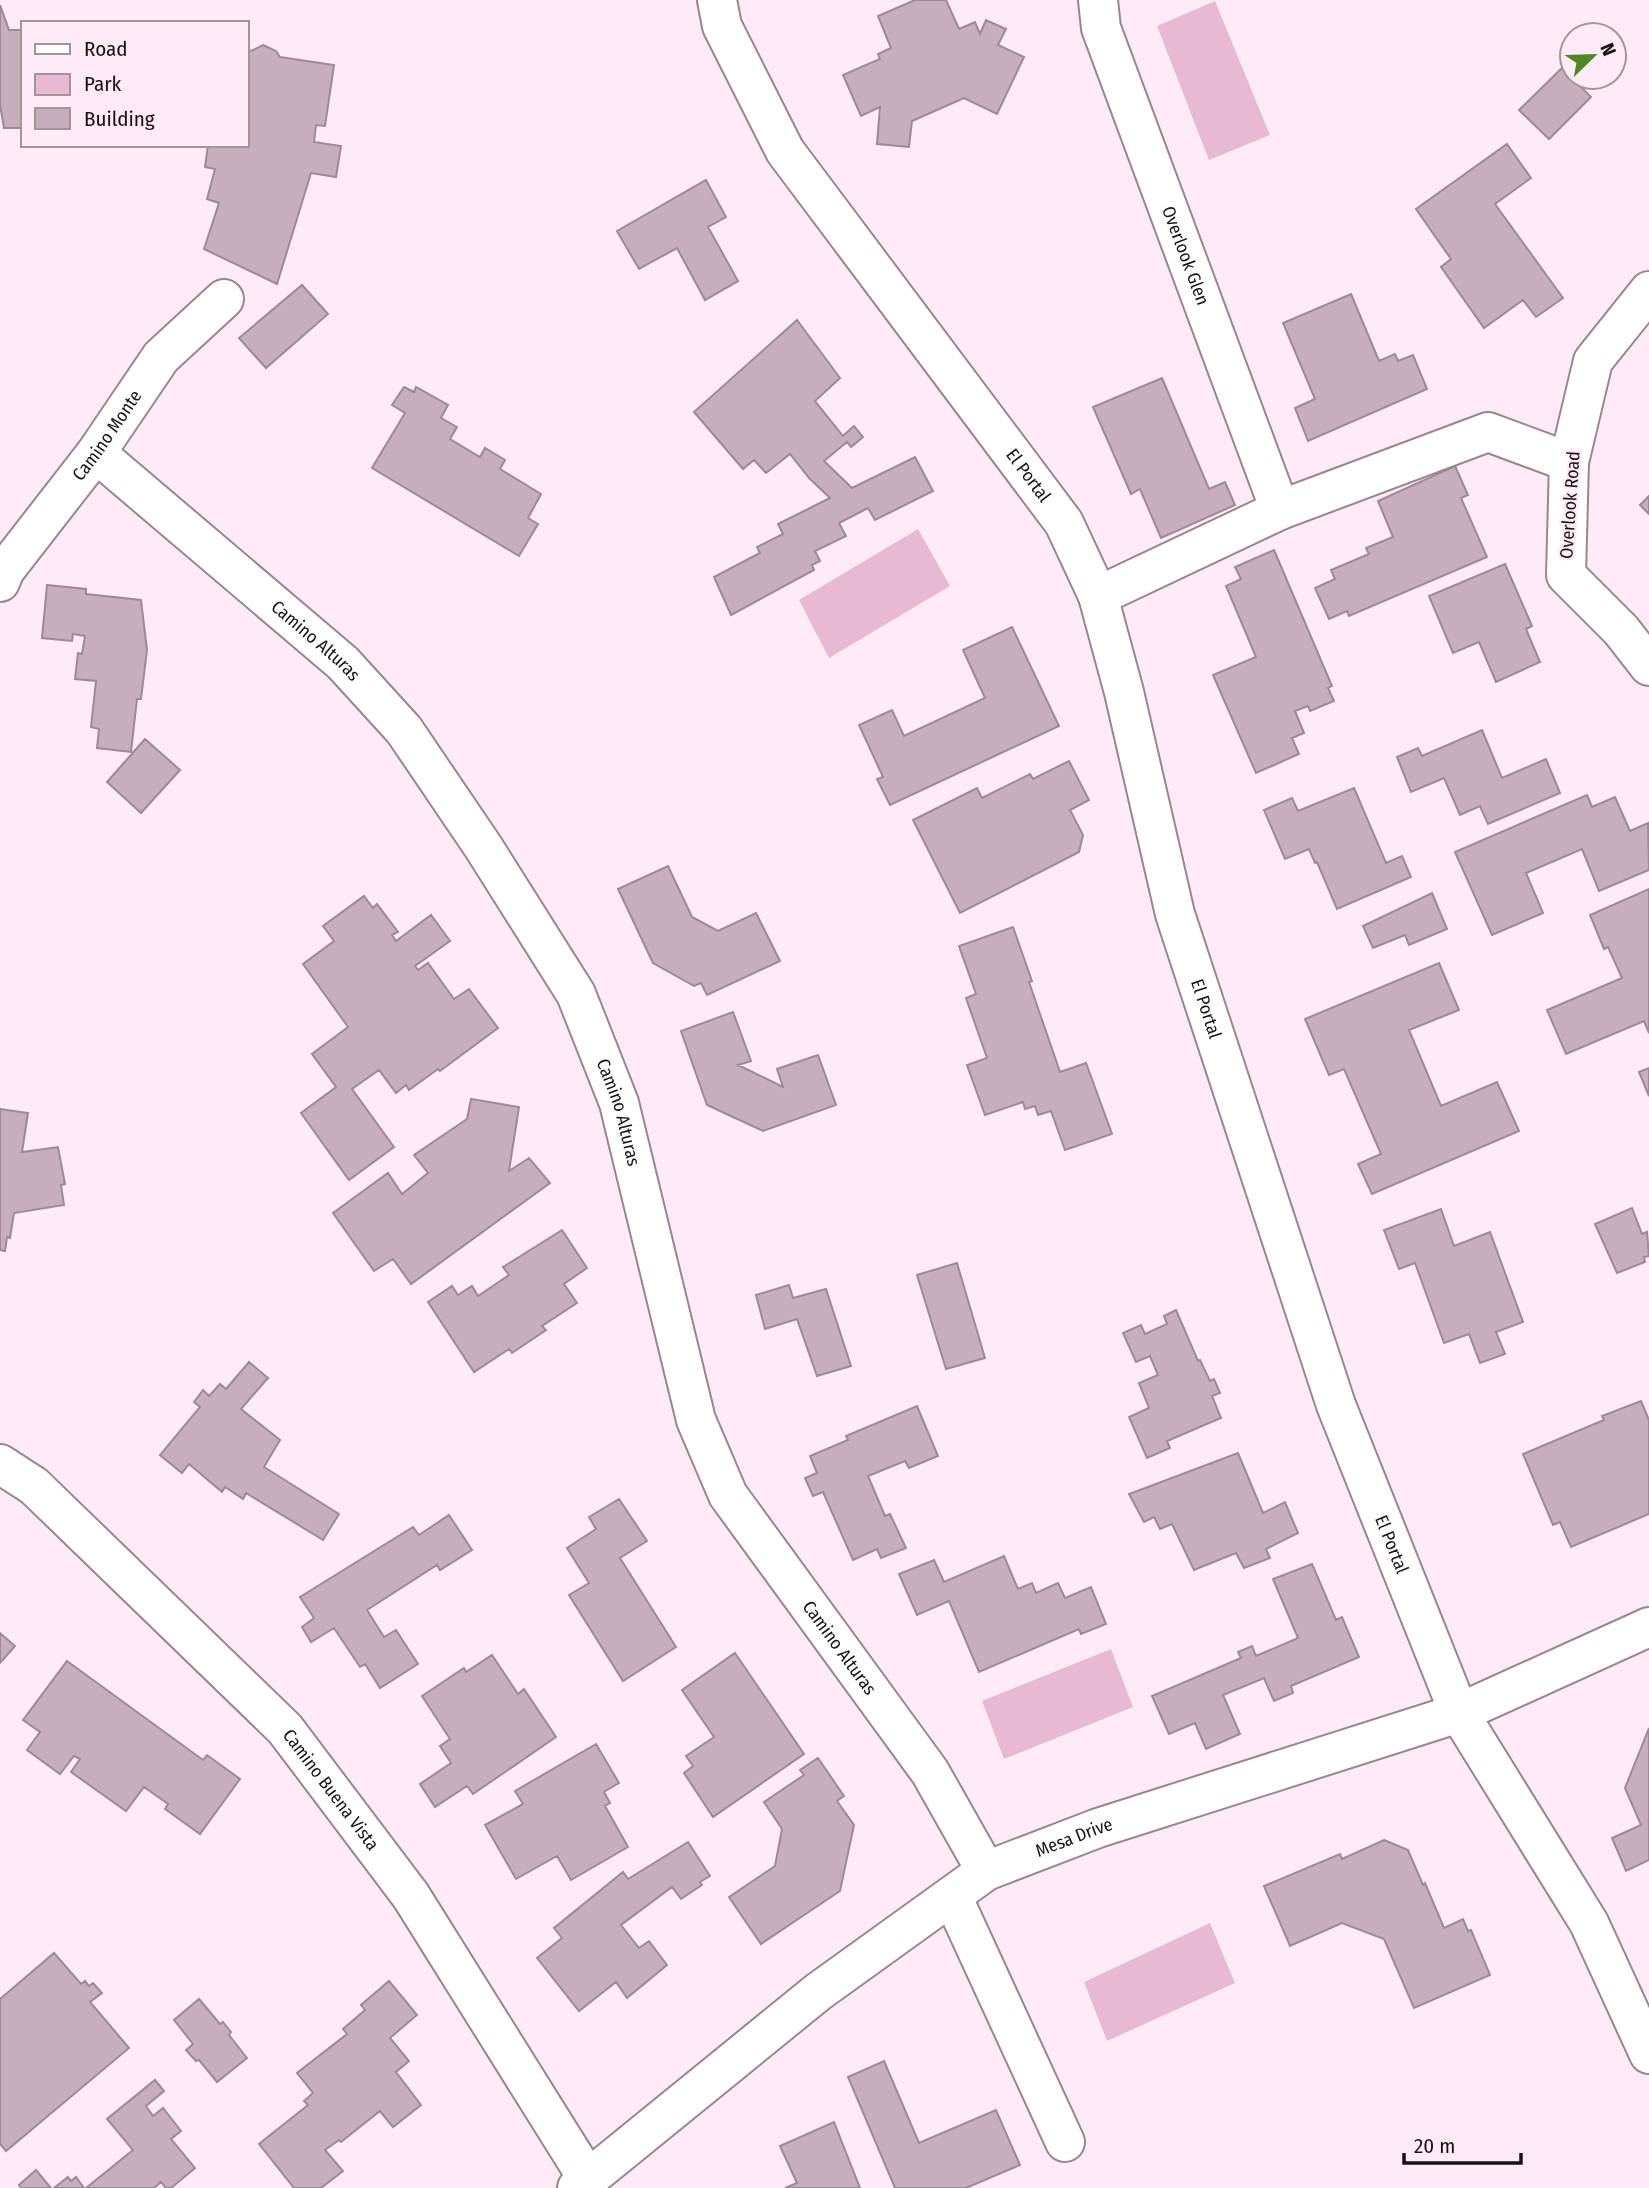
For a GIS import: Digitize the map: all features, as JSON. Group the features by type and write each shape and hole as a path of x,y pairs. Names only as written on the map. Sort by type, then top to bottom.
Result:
{"street":[{"name":"El Portal","path":"717,0 722,26 785,151 1064,523 1098,596 1124,692 1175,914 1336,1405 1459,1713 1589,1923 1649,2054"},
{"name":"Overlook Glen","path":"1098,0 1101,28 1280,510"},
{"name":"Overlook Road","path":"1649,291 1592,361 1569,462 1566,575 1621,630 1649,666"},
{"name":"Camino Monte","path":"0,582 5,570 96,453 161,357 224,299"},
{"path":"1098,596 1280,510 1488,432 1569,462"},
{"name":"Camino Alturas","path":"96,453 343,663 395,720 484,848 576,994 619,1103 696,1420 728,1495 930,1772 986,1871"},
{"name":"Camino Buena Vista","path":"0,1464 34,1486 285,1729 411,1896 582,2183"},
{"name":"Mesa Drive","path":"582,2183 818,1992 986,1871 1098,1828 1459,1713 1649,1627"},
{"path":"952,1896 1065,2142"}],"green space":[{"path":"1215,1 1270,135 1209,160 1157,26"},
{"path":"918,529 950,586 829,658 799,600"},
{"path":"1111,1649 1133,1707 1004,1759 982,1701"},
{"path":"1210,1923 1235,1983 1107,2041 1084,1982"}],"building":[{"path":"915,0 946,0 959,29 975,22 980,34 986,20 1006,29 998,45 1024,57 997,114 964,98 912,121 909,147 877,144 880,107 861,116 843,75 880,59 878,54 891,48 878,16"},
{"path":"0,5 9,30 21,30 21,128 4,128 0,105"},
{"path":"263,45 276,51 280,57 334,65 325,126 316,125 314,142 341,146 336,177 311,173 277,284 204,249 219,203 207,199 215,169 205,167 208,147 248,147 248,50"},
{"path":"1558,72 1558,91 1585,91 1591,97 1549,139 1519,110"},
{"path":"1507,144 1531,178 1495,204 1563,298 1536,317 1523,300 1484,328 1441,267 1451,259 1416,209"},
{"path":"706,180 726,217 708,227 738,281 705,300 677,248 639,269 617,231"},
{"path":"302,285 328,314 266,368 239,338"},
{"path":"1351,294 1379,361 1395,354 1398,361 1413,355 1427,389 1308,441 1295,408 1315,399 1283,323"},
{"path":"797,320 840,378 815,401 843,436 854,426 863,437 851,447 847,442 824,461 852,488 915,457 933,491 875,520 868,508 839,523 846,536 815,551 820,561 812,565 814,570 731,615 714,577 760,553 757,547 783,534 778,524 830,498 790,454 766,473 754,460 743,469 694,412"},
{"path":"1162,378 1209,489 1225,482 1235,505 1161,538 1140,489 1131,494 1093,407"},
{"path":"404,387 414,392 416,387 448,405 441,418 457,427 450,439 480,457 485,448 505,460 500,469 541,494 528,518 538,524 519,556 372,468 405,413 392,405"},
{"path":"1455,466 1468,495 1461,498 1487,557 1349,616 1347,611 1329,619 1315,588 1335,579 1331,570 1369,554 1366,548 1393,537 1378,501"},
{"path":"1649,496 1649,514 1640,505"},
{"path":"1274,550 1332,686 1328,688 1334,701 1310,711 1308,706 1295,711 1304,733 1292,738 1299,754 1256,773 1213,675 1256,657 1226,586 1241,579 1235,567"},
{"path":"1505,564 1532,626 1526,629 1540,662 1496,682 1479,642 1453,653 1429,596"},
{"path":"47,585 86,589 86,594 141,600 147,650 141,699 137,699 131,752 97,748 99,729 91,727 96,681 75,679 78,653 82,654 85,636 73,634 72,641 42,638"},
{"path":"1012,627 1059,726 890,805 877,779 883,777 859,725 892,710 904,736 985,698 963,650"},
{"path":"1482,730 1502,778 1546,759 1560,793 1488,824 1480,806 1460,815 1444,778 1411,792 1397,757 1418,748 1422,756"},
{"path":"145,739 180,770 141,813 107,782"},
{"path":"1069,761 1089,800 1070,810 1083,835 1079,852 960,913 913,820 977,788 982,798 1030,774 1033,779"},
{"path":"1354,788 1386,863 1402,856 1411,877 1337,909 1309,849 1285,859 1264,810 1292,798 1298,811"},
{"path":"1587,795 1592,807 1615,797 1630,831 1648,823 1649,870 1599,891 1582,849 1526,873 1543,913 1492,935 1455,852"},
{"path":"668,866 692,917 718,931 756,913 780,961 707,995 701,983 694,986 653,963 618,889"},
{"path":"1649,889 1649,1033 1644,1021 1566,1054 1547,1010 1622,978 1608,947 1604,949 1590,915"},
{"path":"1432,893 1447,929 1409,945 1405,935 1373,948 1363,926"},
{"path":"364,896 373,908 377,904 398,932 392,935 396,941 431,915 450,941 415,966 418,970 428,963 454,999 469,989 498,1028 440,1071 438,1069 409,1090 406,1085 396,1093 379,1070 352,1089 394,1147 349,1180 301,1113 336,1087 312,1054 348,1027 303,964 334,941 323,926"},
{"path":"1013,927 1060,1072 1086,1063 1112,1134 1065,1150 1051,1111 1038,1115 1035,1106 1025,1109 1023,1102 985,1115 967,1065 987,1058 966,998 976,994 959,946"},
{"path":"1439,963 1459,1010 1409,1030 1441,1106 1497,1082 1519,1131 1372,1194 1358,1164 1381,1154 1344,1069 1329,1075 1305,1019"},
{"path":"733,1012 751,1061 738,1065 783,1087 777,1069 818,1055 836,1105 763,1131 707,1105 681,1031"},
{"path":"1649,1068 1649,1096 1639,1072"},
{"path":"471,1099 519,1107 509,1171 529,1158 550,1183 411,1284 393,1259 374,1271 333,1213 388,1173 402,1194 428,1173 414,1155 467,1119"},
{"path":"0,1109 28,1113 22,1152 58,1147 65,1184 61,1185 64,1205 14,1213 5,1251 0,1250"},
{"path":"1632,1208 1642,1234 1647,1232 1649,1256 1644,1257 1645,1262 1617,1273 1595,1224"},
{"path":"1441,1209 1454,1246 1490,1232 1523,1322 1496,1332 1505,1354 1480,1363 1469,1334 1444,1343 1415,1263 1399,1269 1384,1230"},
{"path":"562,1230 587,1268 564,1284 577,1303 542,1326 546,1330 512,1353 509,1349 474,1372 428,1302 452,1286 458,1295 472,1286 478,1296 509,1275 503,1267"},
{"path":"957,1263 985,1358 946,1369 917,1275"},
{"path":"789,1285 793,1298 826,1289 851,1366 817,1376 797,1319 765,1329 756,1295"},
{"path":"1176,1310 1198,1361 1200,1360 1210,1381 1214,1379 1220,1393 1212,1396 1221,1418 1167,1441 1170,1448 1147,1458 1129,1417 1149,1408 1139,1383 1158,1375 1150,1356 1136,1362 1123,1333 1141,1325 1145,1334 1167,1324 1164,1316"},
{"path":"249,1362 268,1378 241,1409 280,1440 264,1467 339,1514 323,1540 246,1493 243,1499 225,1487 222,1492 189,1464 182,1473 160,1455 200,1407 194,1402 203,1390 209,1396 220,1384 226,1389"},
{"path":"1641,1401 1649,1420 1649,1514 1571,1547 1560,1522 1553,1525 1523,1454 1604,1420 1602,1416"},
{"path":"917,1406 938,1456 909,1468 905,1461 868,1476 885,1516 890,1514 906,1548 881,1558 877,1549 853,1560 823,1492 813,1496 805,1478 817,1473 810,1456 848,1440 846,1436"},
{"path":"1238,1453 1263,1513 1285,1502 1298,1533 1266,1549 1270,1558 1244,1568 1236,1553 1194,1570 1172,1524 1160,1529 1154,1517 1144,1522 1129,1494"},
{"path":"619,1499 647,1541 620,1558 676,1647 623,1681 569,1595 589,1583 567,1548 596,1529 589,1517"},
{"path":"449,1515 472,1550 440,1570 437,1565 367,1610 384,1637 396,1630 418,1664 380,1688 365,1664 360,1667 334,1628 311,1642 302,1627 314,1618 300,1597 413,1527 419,1535"},
{"path":"1004,1556 1018,1589 1032,1583 1036,1593 1058,1583 1065,1598 1091,1587 1106,1624 1081,1634 1079,1629 979,1672 949,1601 917,1615 899,1574 934,1560 944,1582"},
{"path":"1312,1564 1336,1620 1342,1617 1359,1657 1291,1686 1293,1693 1274,1701 1264,1678 1223,1695 1240,1734 1206,1749 1195,1723 1169,1734 1152,1696 1241,1658 1238,1652 1252,1646 1256,1656 1298,1638 1273,1579"},
{"path":"0,1633 15,1646 0,1663"},
{"path":"735,1653 804,1754 713,1817 684,1773 693,1766 686,1756 714,1737 682,1690"},
{"path":"492,1655 518,1694 524,1689 556,1737 473,1794 467,1786 435,1807 420,1784 451,1763 440,1746 450,1739 422,1696 464,1668 466,1672"},
{"path":"67,1661 203,1760 207,1755 240,1779 200,1834 165,1809 168,1804 144,1787 126,1811 71,1772 80,1759 74,1756 60,1774 27,1750 40,1732 23,1720"},
{"path":"1649,1728 1649,1860 1626,1871 1612,1838 1641,1825 1625,1788"},
{"path":"596,1744 619,1783 604,1792 610,1803 605,1806 628,1847 571,1880 557,1856 516,1879 485,1825 523,1804 515,1791"},
{"path":"818,1758 844,1796 837,1801 854,1825 840,1891 761,1944 729,1897 775,1866 782,1829 764,1802 804,1775 800,1770"},
{"path":"1384,1840 1408,1850 1444,1928 1463,1919 1468,1931 1471,1930 1490,1975 1414,2008 1384,1939 1342,1923 1290,1946 1264,1886 1340,1854 1342,1859"},
{"path":"688,1842 710,1876 681,1899 672,1887 621,1925 639,1948 649,1941 667,1965 627,1998 616,1982 579,2011 537,1958 562,1938 554,1928 623,1872 628,1879"},
{"path":"54,1953 81,1984 85,1981 89,1986 93,1983 102,1993 90,2002 129,2048 6,2151 0,2144 0,1999"},
{"path":"389,1981 417,2015 390,2038 409,2061 396,2072 421,2105 393,2127 380,2111 341,2142 339,2140 325,2150 343,2171 321,2188 294,2188 259,2144 308,2105 304,2101 313,2093 297,2073 347,2034 343,2029 365,2010 361,2005"},
{"path":"199,1999 220,2024 223,2022 231,2032 229,2035 247,2058 217,2082 199,2060 196,2061 186,2050 193,2044 174,2020"},
{"path":"884,2061 919,2143 996,2110 1020,2165 966,2188 895,2188 848,2077"},
{"path":"155,2080 164,2091 146,2106 153,2116 163,2108 181,2131 171,2139 195,2168 171,2188 166,2188 161,2182 154,2188 86,2188 133,2150 107,2119"},
{"path":"834,2122 860,2188 785,2188 797,2183 780,2146"},
{"path":"36,2170 51,2188 21,2188 19,2185"},
{"path":"68,2177 71,2181 76,2177 84,2188 54,2188"}]}
